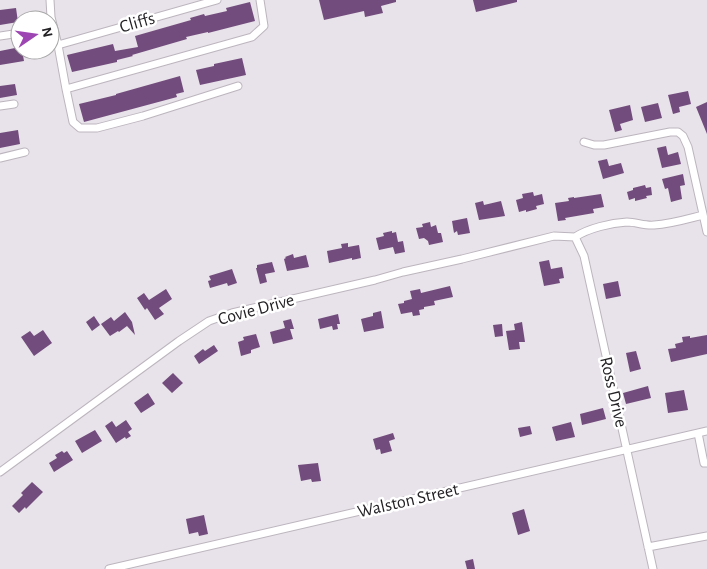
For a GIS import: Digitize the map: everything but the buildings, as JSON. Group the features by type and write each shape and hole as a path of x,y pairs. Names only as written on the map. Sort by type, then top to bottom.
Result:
{"street":[{"name":"Cliffs","path":"60,44 217,0"},
{"path":"66,89 252,37 264,26 260,0"},
{"path":"60,56 73,122 80,128 96,128 143,116 238,86"},
{"path":"0,106 14,104"},
{"path":"584,142 604,145 678,132 683,136 688,147 707,232"},
{"path":"0,158 25,152"},
{"path":"576,237 583,232 601,226 627,222 651,226 674,223 703,215"},
{"name":"Covie Drive","path":"0,472 209,321 244,310 462,260 554,236 576,237"},
{"name":"Ross Drive","path":"576,237 584,256 653,569"},
{"name":"Walston Street","path":"109,569 707,431"},
{"path":"698,433 704,463 707,463"},
{"path":"648,547 707,536"}]}
